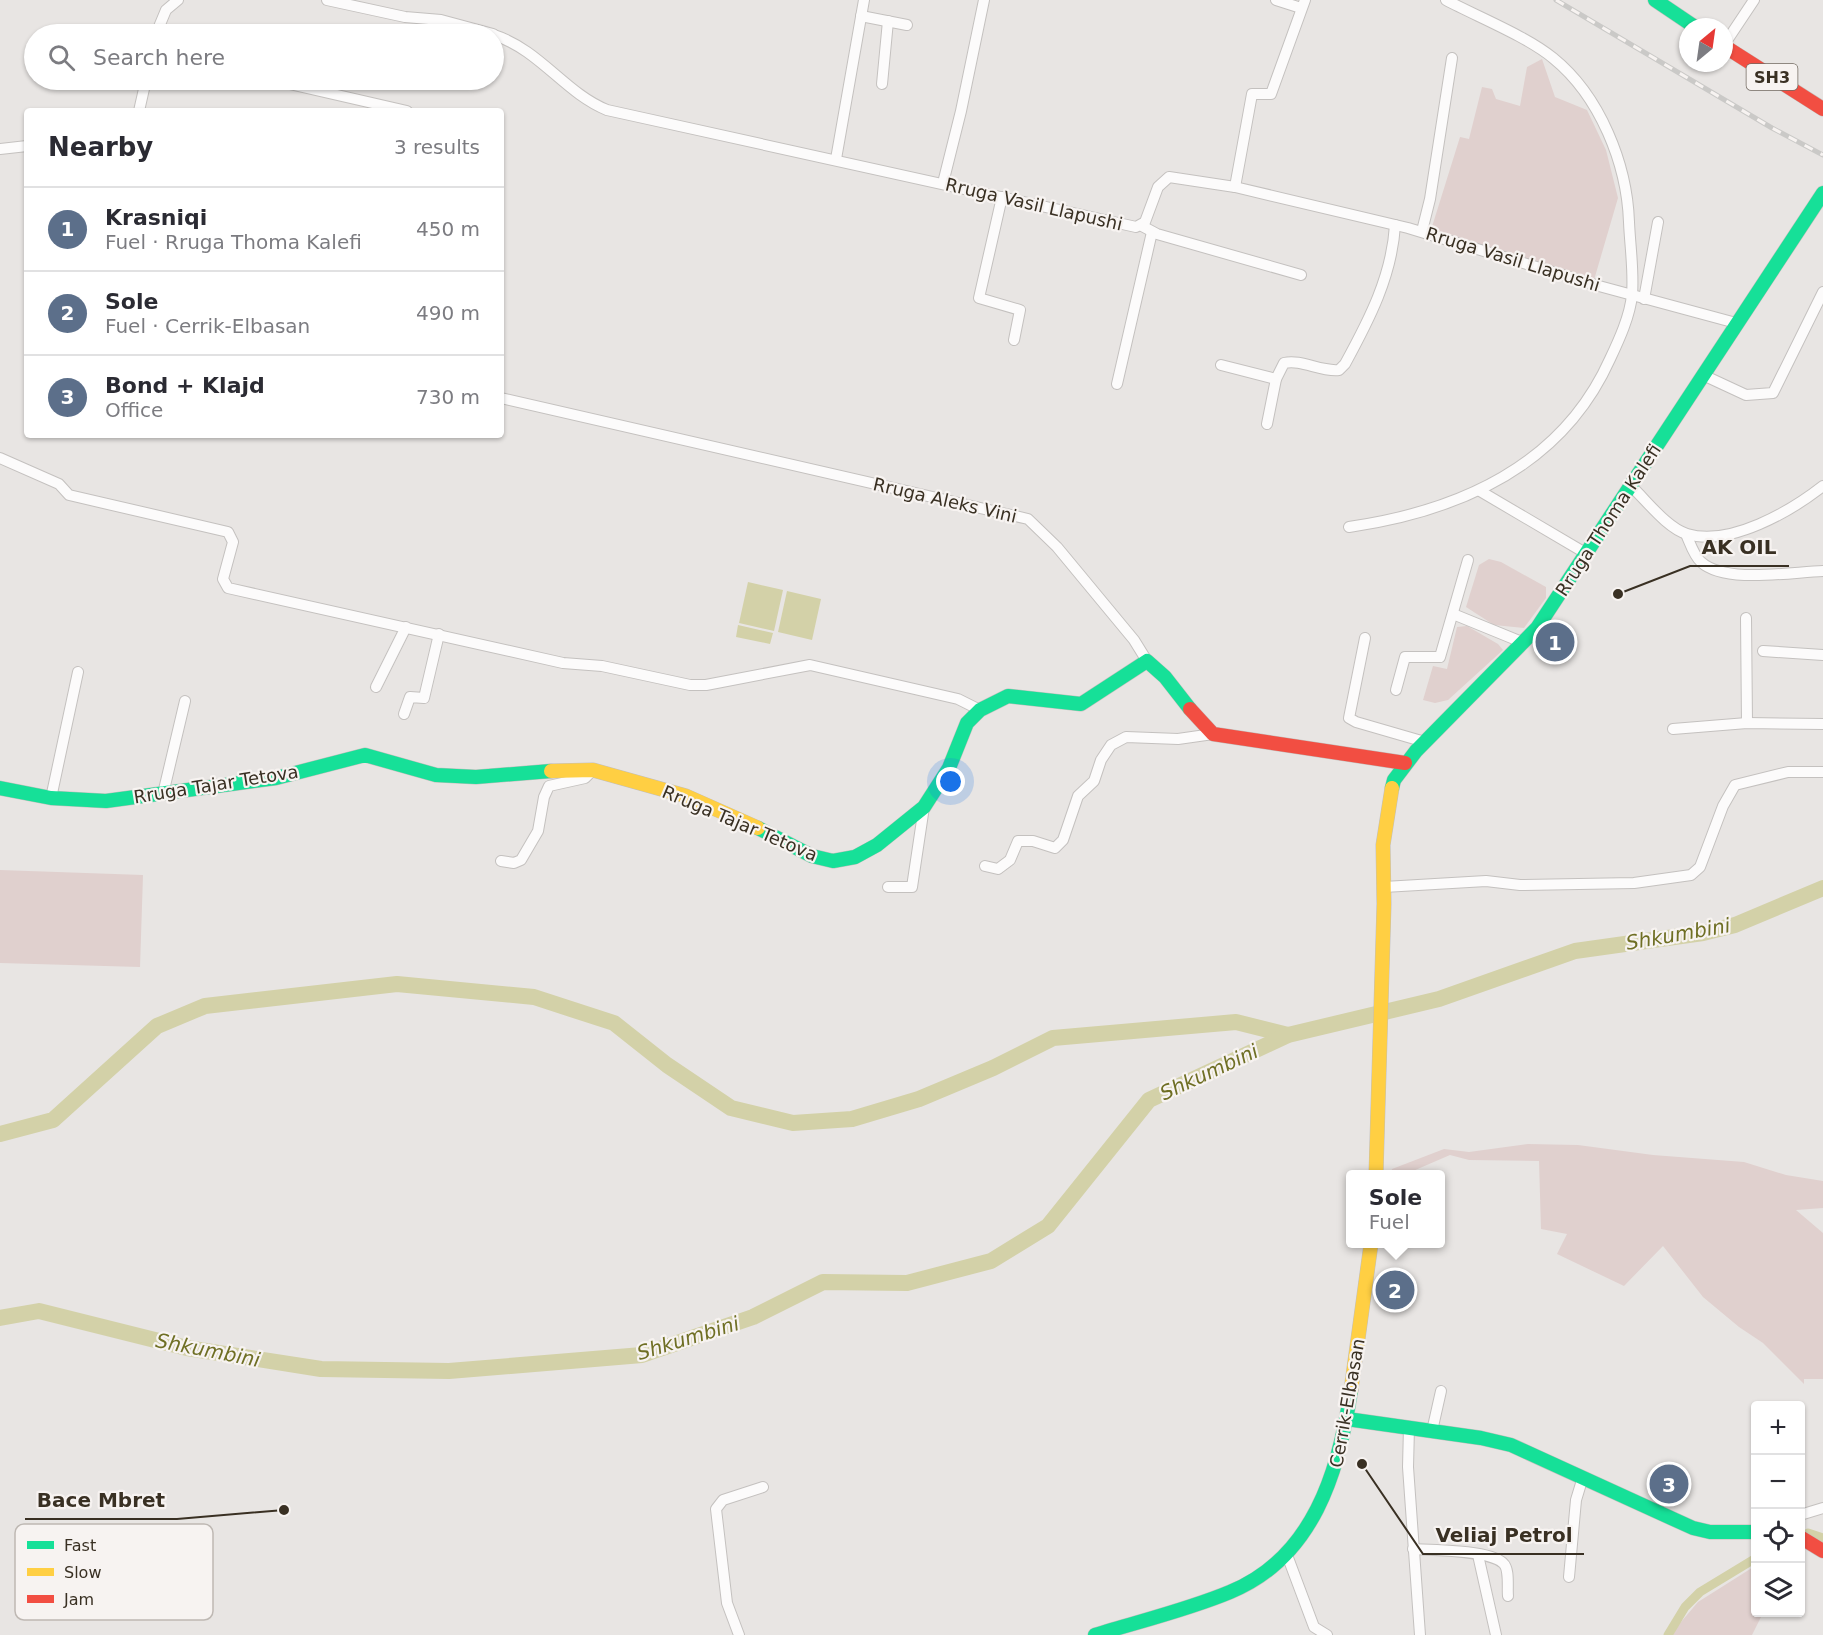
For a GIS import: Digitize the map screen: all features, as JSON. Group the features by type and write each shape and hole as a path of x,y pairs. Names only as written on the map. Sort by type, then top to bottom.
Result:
{"main road":[{"path":"1655,0 1682,18"},
{"name":"SH3","path":"1733,52 1822,108"},
{"name":"Rruga Thoma Kalefi","path":"1376,1170 1384,904 1383,845 1386,813 1394,780 1405,763 1425,742 1524,644 1587,554 1823,193"},
{"name":"Rruga Tajar Tetova","path":"0,788 51,798 106,801 276,778 365,755 436,775 476,777 539,771 593,770 686,796 728,813 812,856 833,861 855,857 877,845 924,807 949,768 967,723 980,710 1008,696 1081,704 1148,661"},
{"name":"Rruga Aleks Vini","path":"1148,661 1159,669 1203,725 1213,734"},
{"path":"1213,734 1405,763"},
{"name":"Cerrik-Elbasan","path":"1095,1635 1231,1592 1252,1582 1287,1555 1329,1488 1343,1448 1370,1248"},
{"path":"1347,1419 1481,1438 1511,1445 1693,1528 1725,1533 1751,1532"},
{"path":"1805,1540 1823,1551"}],"street":[{"path":"160,24 166,10 178,0"},
{"name":"Rruga Vasil Llapushi","path":"327,0 405,17 441,20 456,24"},
{"path":"836,159 864,0"},
{"path":"943,183 961,111 984,0"},
{"path":"1235,187 1252,94 1271,94 1303,4 1276,0"},
{"path":"1349,527 1421,514 1480,491 1530,459 1577,414 1601,379 1619,340 1632,296 1628,201 1619,162 1604,125 1581,87 1553,58 1446,0"},
{"path":"1733,32 1754,0"},
{"path":"861,16 907,25"},
{"path":"882,84 888,21"},
{"name":"Rruga Vasil Llapushi","path":"504,40 531,53 588,100 607,110 1147,229 1158,187 1169,177 1235,187 1422,231 1632,296 1736,323"},
{"path":"1422,231 1452,58"},
{"path":"140,108 144,90"},
{"path":"316,90 394,108"},
{"path":"0,149 24,146"},
{"path":"1002,197 979,298 1020,310 1014,340"},
{"path":"1644,299 1658,222"},
{"path":"1267,424 1276,379 1284,363 1292,361 1332,370 1339,370 1345,364 1372,315 1384,279 1395,225"},
{"path":"1117,384 1147,229 1301,275"},
{"path":"1703,375 1746,395 1773,393 1823,292"},
{"path":"1221,365 1276,379"},
{"name":"Rruga Aleks Vini","path":"504,399 1028,519 1057,547 1134,640 1148,661"},
{"path":"0,458 58,484 69,495 228,532 233,542 223,579 228,588 563,663 610,668 698,686 810,665 958,699 980,710"},
{"path":"1631,486 1670,523 1686,534 1699,560 1719,573 1823,571"},
{"path":"1686,534 1711,536 1762,523 1797,505 1823,486"},
{"path":"1480,491 1587,554"},
{"path":"1396,690 1405,657 1440,657 1468,560"},
{"path":"1453,614 1524,644"},
{"path":"1746,618 1747,723"},
{"path":"376,687 406,627"},
{"path":"404,714 410,697 424,698 439,634"},
{"path":"1365,638 1349,718 1425,742"},
{"path":"1763,651 1823,655"},
{"path":"51,798 78,672"},
{"path":"163,794 185,701"},
{"path":"1673,729 1747,723 1823,724"},
{"path":"985,866 998,869 1010,860 1018,841 1033,841 1056,848 1063,840 1078,796 1094,781 1101,760 1111,745 1126,736 1178,739 1213,734"},
{"path":"501,861 514,863 522,860 538,831 544,797 549,786 585,778 593,770"},
{"path":"1384,887 1486,881 1520,885 1634,884 1691,875 1700,867 1723,806 1735,784 1788,772 1823,772"},
{"path":"888,887 912,887 924,807"},
{"path":"1432,1431 1441,1391"},
{"path":"1409,1427 1408,1467 1420,1635"},
{"path":"1569,1577 1575,1509 1582,1477"},
{"path":"739,1635 727,1603 716,1509 723,1500 763,1487"},
{"path":"1805,1513 1823,1508"},
{"path":"1413,1549 1478,1555 1499,1560 1505,1565 1508,1596"},
{"path":"1287,1555 1314,1627 1327,1635"},
{"path":"1478,1555 1496,1635"}],"shaded area":[{"path":"1542,59 1555,97 1587,110 1606,150 1618,198 1594,280 1431,230 1460,137 1469,139 1482,87 1492,89 1496,99 1520,106 1527,67"},
{"path":"1489,559 1501,562 1546,587 1546,598 1524,628 1494,625 1466,607 1479,565"},
{"path":"748,582 783,590 774,631 739,623"},
{"path":"787,591 821,599 812,640 778,632"},
{"path":"738,625 773,633 770,644 736,637"},
{"path":"1467,626 1498,644 1503,650 1448,700 1435,703 1423,700 1433,666 1447,669 1457,627"},
{"path":"0,870 143,875 140,967 0,963"},
{"path":"1528,1144 1578,1145 1653,1155 1744,1162 1786,1175 1823,1181 1823,1208 1796,1210 1823,1233 1823,1379 1804,1379 1804,1384 1763,1343 1739,1327 1703,1297 1663,1246 1624,1286 1557,1254 1567,1234 1541,1229 1539,1161 1469,1160 1450,1155 1415,1170 1392,1170 1444,1149 1469,1152"},
{"path":"1751,1569 1751,1617 1761,1617 1752,1635 1670,1635 1698,1602"}],"waterway":[{"name":"Shkumbini","path":"0,1318 39,1311 187,1348 321,1369 449,1371 642,1355 753,1317 823,1282 907,1283 991,1261 1048,1226 1149,1100 1288,1035 1439,999 1575,951 1703,933 1735,925 1823,888"},
{"name":"Shkumbini","path":"0,1134 53,1120 157,1026 205,1006 397,984 534,997 614,1023 667,1065 731,1108 793,1123 852,1119 919,1099 993,1068 1053,1038 1236,1022 1288,1035"},
{"path":"1805,1535 1808,1533 1823,1538"},
{"path":"1668,1635 1685,1607 1700,1592 1751,1561"}],"railway":[{"path":"1556,0 1772,128 1823,155"}],"traffic: fast":[{"path":"1655,0 1682,18"},
{"path":"1392,788 1394,780 1416,751 1537,628 1823,193"},
{"path":"758,828 812,856 833,861 855,857 877,845 924,807 949,768 967,723 980,710 1008,696 1081,704 1147,661 1165,677 1190,709"},
{"path":"0,788 51,798 106,801 276,778 365,755 436,775 476,777 551,771"},
{"path":"1095,1635 1180,1610 1230,1592 1259,1577 1282,1558 1302,1535 1329,1481 1339,1451 1351,1390"},
{"path":"1347,1419 1481,1438 1511,1445 1693,1528 1710,1532 1751,1532"}],"traffic: slow":[{"path":"551,771 593,770 686,796 758,828"},
{"path":"1376,1170 1384,904 1383,845 1392,788"},
{"path":"1351,1390 1370,1248"}],"traffic: jam":[{"path":"1733,52 1823,109"},
{"path":"1190,709 1213,734 1405,763"},
{"path":"1805,1540 1823,1551"}],"place":[{"name":"AK OIL","path":"1618,594"},
{"name":"Krasniqi","path":"1555,642"},
{"name":"Sole","path":"1395,1290"},
{"name":"Veliaj Petrol","path":"1362,1464"},
{"name":"Bond + Klajd","path":"1669,1484"},
{"name":"Bace Mbret","path":"284,1510"}]}
